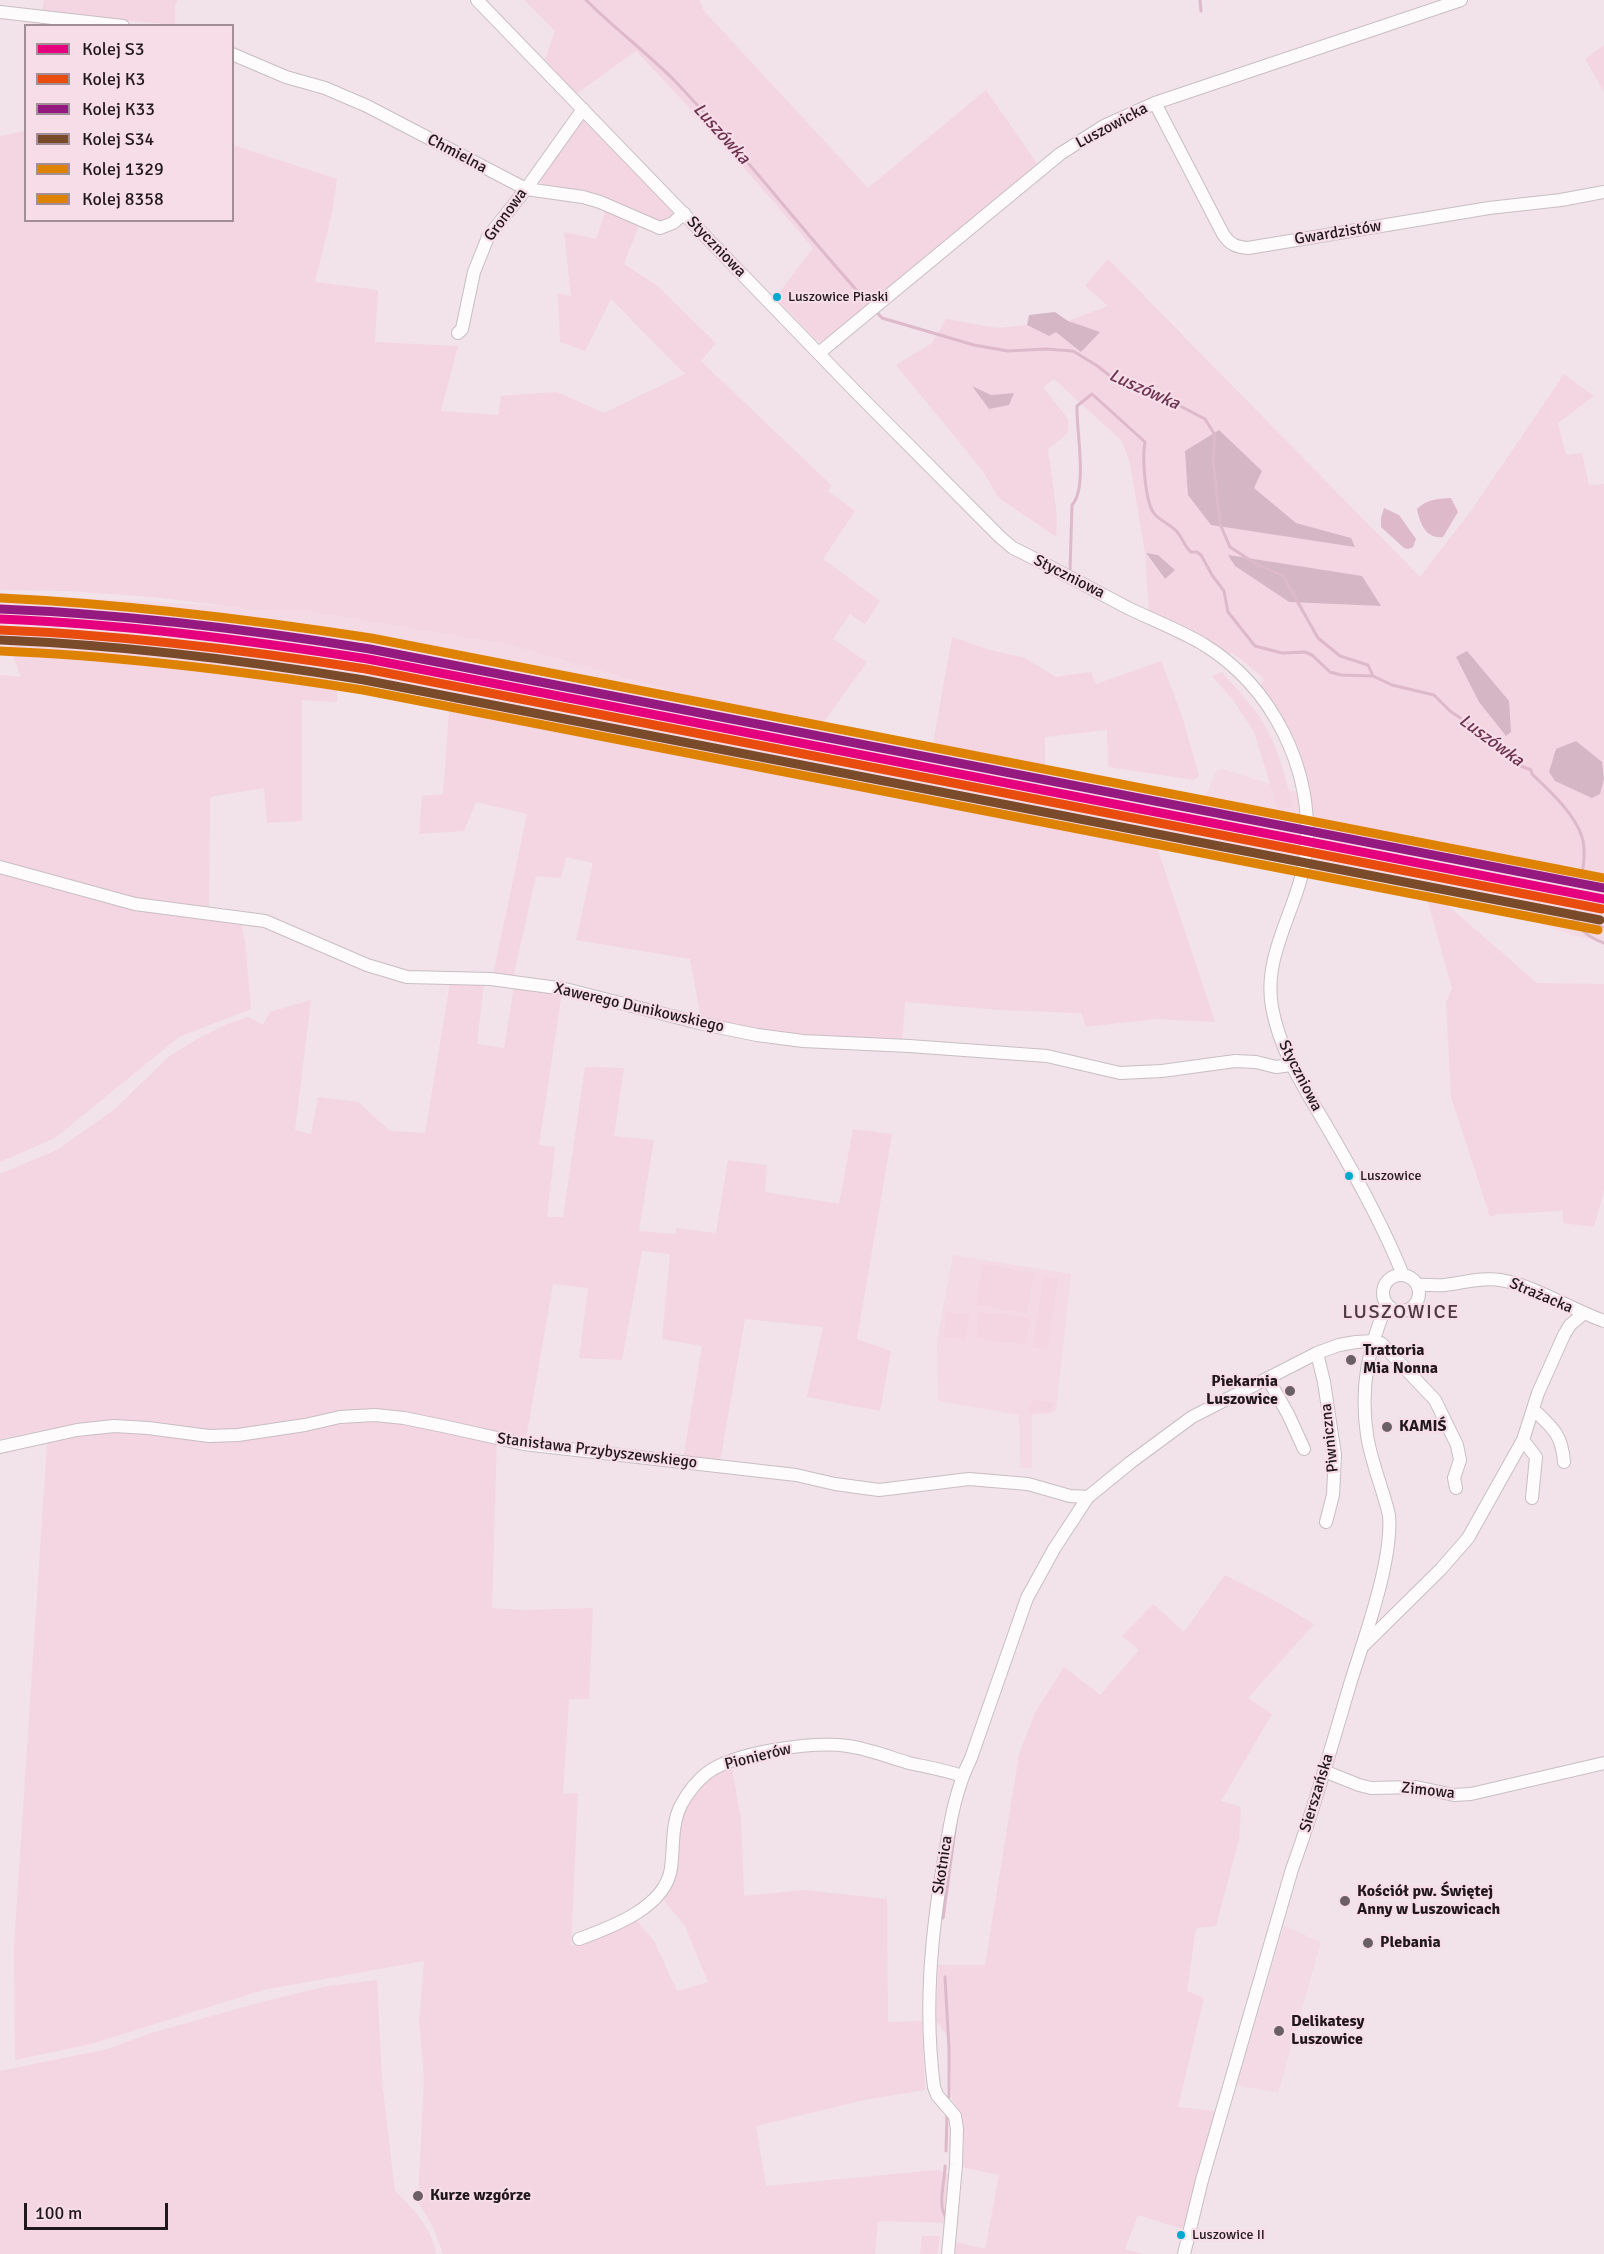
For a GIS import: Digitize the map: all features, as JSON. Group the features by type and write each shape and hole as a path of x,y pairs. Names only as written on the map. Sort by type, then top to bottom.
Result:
{"street":[{"name":"Styczniowa","path":"477,0 987,525 1013,548 1202,644 1234,668 1265,702 1292,750 1305,797 1307,849 1295,902 1277,946 1270,979 1274,1019 1291,1065 1374,1209 1392,1252 1398,1276"},
{"name":"Luszowicka","path":"819,353 1060,154 1104,126 1155,103 1461,0"},
{"path":"0,12 105,24"},
{"name":"Chmielna","path":"234,55 286,77 325,88 367,106 526,189 583,197 660,228 673,223 684,213"},
{"name":"Gwardzistów","path":"1155,103 1223,234 1228,242 1240,247 1248,248 1489,208 1561,200 1604,192"},
{"name":"Gronowa","path":"458,333 462,329 478,257 488,237 526,189 583,109"},
{"name":"Xawerego Dunikowskiego","path":"0,867 135,903 265,921 367,965 407,977 491,979 565,989 703,1024 757,1035 803,1041 1047,1056 1120,1073 1162,1071 1234,1061 1256,1062 1276,1067 1291,1065"},
{"path":"1398,1276 1413,1280 1418,1291 1415,1304 1408,1310 1399,1311 1384,1300 1385,1284 1398,1276"},
{"name":"Strażacka","path":"1418,1291 1442,1285 1499,1279 1522,1285 1583,1314 1604,1321"},
{"name":"Sierszańska","path":"1184,2254 1202,2180 1292,1869 1379,1583 1390,1528 1385,1497 1367,1436 1364,1382 1375,1335 1387,1304"},
{"path":"1399,1311 1375,1335 1435,1400 1457,1445 1460,1460 1454,1478 1456,1488"},
{"path":"1361,1647 1441,1569 1468,1538 1523,1440 1546,1371 1564,1335 1570,1325 1583,1314"},
{"name":"Skotnica","path":"948,2254 957,2129 955,2116 937,2095 934,2087 929,1964 934,1917 951,1814 962,1776 974,1750 1027,1598 1054,1549 1088,1497 1138,1456 1192,1417 1317,1353 1375,1335"},
{"name":"Piwniczna","path":"1317,1353 1335,1455 1333,1495 1326,1522"},
{"path":"1268,1379 1304,1449"},
{"path":"1534,1410 1555,1430 1563,1448 1564,1462"},
{"name":"Stanisława Przybyszewskiego","path":"0,1447 76,1430 114,1426 209,1436 274,1430 339,1417 375,1415 443,1425 524,1444 796,1475 879,1490 969,1479 1028,1484 1070,1496 1088,1497"},
{"path":"1523,1440 1536,1457 1532,1498"},
{"name":"Pionierów","path":"579,1939 616,1926 659,1894 669,1882 675,1825 685,1798 707,1773 730,1762 785,1749 825,1745 862,1749 962,1776"},
{"name":"Zimowa","path":"1323,1771 1371,1788 1416,1787 1454,1795 1471,1794 1604,1763"}],"shaded area":[{"path":"44,0 178,0 175,6 175,24 42,12"},
{"path":"524,0 699,0 704,11 868,188 986,90 1038,165 828,338 821,341 816,340 782,304 782,299 778,294 813,248 792,223 636,51 576,94 545,59 555,31"},
{"path":"1604,45 1604,92 1585,59"},
{"path":"581,117 675,214 670,221 661,223 643,215 624,264 655,284 716,343 701,361 831,485 828,491 855,511 823,559 880,601 865,624 850,614 833,639 867,662 818,730 507,644 309,611 253,609 152,597 67,591 0,590 0,136 24,131 24,222 234,222 234,145 337,179 332,213 315,282 378,290 375,342 458,346 441,411 498,415 501,396 557,392 604,413 685,374 611,299 585,351 560,342 558,293 571,296 564,232 596,239 609,201 584,191 542,186 539,173"},
{"path":"1108,259 1420,577 1473,508 1564,374 1594,396 1558,423 1566,455 1582,453 1589,485 1604,484 1604,775 1602,762 1600,793 1604,779 1604,892 1587,889 1590,871 1563,863 1562,884 1313,835 1309,796 1299,756 1283,718 1260,685 1264,680 1232,652 1228,655 1149,612 1145,553 1130,463 1122,441 1054,379 1043,387 1068,419 1068,433 1048,449 1057,516 1056,537 999,498 982,470 896,365 932,343 946,319 997,328 1027,325 1049,336 1055,332 1099,332 1068,321 1108,306 1085,286","holes":["973,387 991,395 1014,393 989,409","1262,471 1253,488 1296,523 1351,538 1188,495","1145,553 1158,555 1175,570 1164,579","1235,566 1381,606 1289,602","1456,657 1511,732 1506,736 1479,702"]},
{"path":"1055,312 1068,321 1100,332 1081,352 1056,332 1049,336 1027,325 1029,315"},
{"path":"972,386 991,395 1014,393 1009,405 989,409"},
{"path":"1219,430 1262,471 1254,488 1296,523 1351,538 1355,547 1211,525 1188,495 1185,451"},
{"path":"1451,498 1458,512 1443,537 1432,536 1422,525 1417,509 1428,501"},
{"path":"1384,508 1399,515 1416,539 1413,547 1404,548 1381,527"},
{"path":"1146,553 1158,555 1175,570 1165,579"},
{"path":"1228,555 1362,576 1381,606 1289,602 1235,566"},
{"path":"0,593 309,611 507,644 818,730 1045,770 1203,802 1216,771 1222,769 1330,802 1604,870 1604,940 1578,937 1423,884 1329,874 1264,854 1201,854 1155,841 401,687 99,645 0,640"},
{"path":"952,637 990,650 1025,658 1056,677 1091,672 1096,684 1161,661 1182,716 1199,776 1194,780 1108,767 1107,730 1045,737 1045,770 932,749"},
{"path":"7,640 99,645 337,677 337,702 302,700 302,821 267,823 264,788 210,797 209,915 240,918 245,942 251,1009 179,1037 55,1138 0,1162 0,675 21,677"},
{"path":"1467,651 1509,701 1511,732 1506,736 1479,702 1456,657"},
{"path":"1222,672 1252,707 1267,729 1280,762 1293,807 1278,809 1254,732 1233,700 1212,676"},
{"path":"450,698 1155,841 1215,1022 1155,1019 1086,1027 1081,1013 1000,1010 905,1002 902,1042 807,1037 755,1030 701,1019 690,959 576,940 593,863 566,857 561,878 536,876 513,978 493,975 527,814 476,802 464,831 419,834 422,796 443,794"},
{"path":"1576,741 1602,762 1604,779 1600,794 1592,798 1555,781 1549,772 1556,749"},
{"path":"1423,884 1537,983 1604,984 1604,1190 1594,1227 1563,1223 1563,1211 1498,1214 1490,1217 1451,1097 1446,1002 1452,989"},
{"path":"450,983 484,983 477,1044 504,1048 514,986 562,992 539,1145 555,1147 547,1217 563,1217 585,1067 624,1068 614,1136 654,1140 639,1231 675,1234 677,1228 716,1233 728,1160 767,1165 765,1192 839,1204 853,1129 892,1134 857,1339 891,1351 880,1411 807,1397 823,1327 745,1319 720,1462 683,1459 702,1346 662,1339 670,1254 642,1251 622,1360 579,1358 588,1288 553,1284 526,1439 497,1434 492,1608 522,1610 593,1608 589,1699 569,1699 563,1794 578,1793 571,1946 618,1929 635,1919 654,1941 677,1991 708,1982 685,1926 662,1898 678,1823 695,1789 731,1762 741,1820 744,1896 805,1890 887,1899 888,2022 922,2021 925,2090 864,2100 756,2126 766,2186 938,2170 957,2178 951,2223 878,2221 875,2254 443,2254 434,2229 418,2202 424,2078 419,2022 424,1961 263,1990 91,2044 15,2060 14,1946 48,1429 0,1439 0,1174 59,1149 116,1108 168,1057 197,1039 227,1024 248,1017 263,1025 270,1012 311,1000 295,1130 311,1134 318,1097 358,1102 390,1131 425,1133"},
{"path":"953,1255 1071,1274 1056,1411 1032,1415 1032,1468 1020,1468 1019,1415 938,1401 937,1340"},
{"path":"983,1264 1034,1273 1027,1313 976,1305"},
{"path":"1044,1276 1058,1278 1047,1349 1033,1347"},
{"path":"947,1312 969,1315 966,1340 944,1337"},
{"path":"979,1312 1030,1318 1026,1344 976,1338"},
{"path":"1035,1400 1053,1402 1051,1411 1029,1413 1030,1404"},
{"path":"1225,1575 1314,1624 1248,1698 1272,1714 1221,1801 1241,1807 1239,1839 1216,1926 1196,1928 1187,1991 1204,1998 1178,2107 1215,2111 1183,2229 1138,2215 1125,2249 1143,2254 952,2254 952,2241 985,2249 999,2175 961,2167 964,2145 963,2126 960,2112 952,2100 948,2036 936,2021 938,1965 985,1965 1019,1754 1035,1713 1064,1667 1100,1695 1139,1650 1122,1636 1153,1604 1184,1632"},
{"name":"Delikatesy Luszowice","path":"1284,1926 1321,1942 1278,2093 1236,2085"},
{"path":"377,1980 382,2082 395,2191 415,2212 426,2228 436,2254 0,2254 0,2071 108,2049 148,2034 265,2001 328,1986"},
{"path":"922,2236 940,2236 937,2254 920,2254"}],"waterway":[{"name":"Luszówka","path":"586,0 674,80 870,305"},
{"path":"1200,0 1201,11"},
{"name":"Luszówka","path":"875,310 882,318 974,345 1008,351 1046,349 1073,351 1118,382 1140,385 1205,419 1215,435 1213,459 1220,524 1230,547 1256,564 1283,576 1318,638 1340,656 1368,665 1373,676 1392,685 1434,695 1450,711 1491,739 1521,766 1531,770 1532,774 1568,811 1579,828 1584,846 1582,875"},
{"path":"1070,570 1072,505 1077,497 1080,473 1077,406 1092,394 1145,442 1145,478 1153,512 1180,535 1191,552 1201,555 1224,591 1228,612 1255,646 1282,653 1305,652 1312,655 1330,672 1341,675 1373,676"},
{"path":"1575,911 1578,923 1584,932 1604,943"},
{"path":"1558,923 1568,924 1576,920"},
{"path":"1577,924 1604,927"},
{"path":"943,1918 956,1823"},
{"path":"945,1977 949,2097"},
{"path":"946,2151 947,2114"},
{"path":"945,2166 942,2206 946,2217"}],"rail line":[{"name":"1329","path":"1,598 186,613 371,638 1604,878"},
{"name":"K33","path":"0,609 186,623 370,649 1604,888"},
{"name":"S3","path":"0,619 185,634 368,659 1604,899"},
{"name":"K3","path":"0,630 184,644 366,669 1602,909"},
{"name":"S34","path":"0,640 182,654 364,680 1600,920"},
{"name":"8358","path":"0,651 182,665 363,690 1598,930"}],"place":[{"name":"Luszowice Piaski","path":"777,297"},
{"name":"Luszowice","path":"1349,1176"},
{"name":"Trattoria Mia Nonna","path":"1351,1360"},
{"name":"Piekarnia Luszowice","path":"1290,1391"},
{"name":"KAMIŚ","path":"1387,1427"},
{"name":"Kościół pw. Świętej Anny w Luszowicach","path":"1345,1901"},
{"name":"Plebania","path":"1368,1943"},
{"name":"Delikatesy Luszowice","path":"1279,2031"},
{"name":"Kurze wzgórze","path":"418,2196"},
{"name":"Luszowice II","path":"1181,2235"}],"district":[{"name":"LUSZOWICE","path":"1401,1313"}]}
